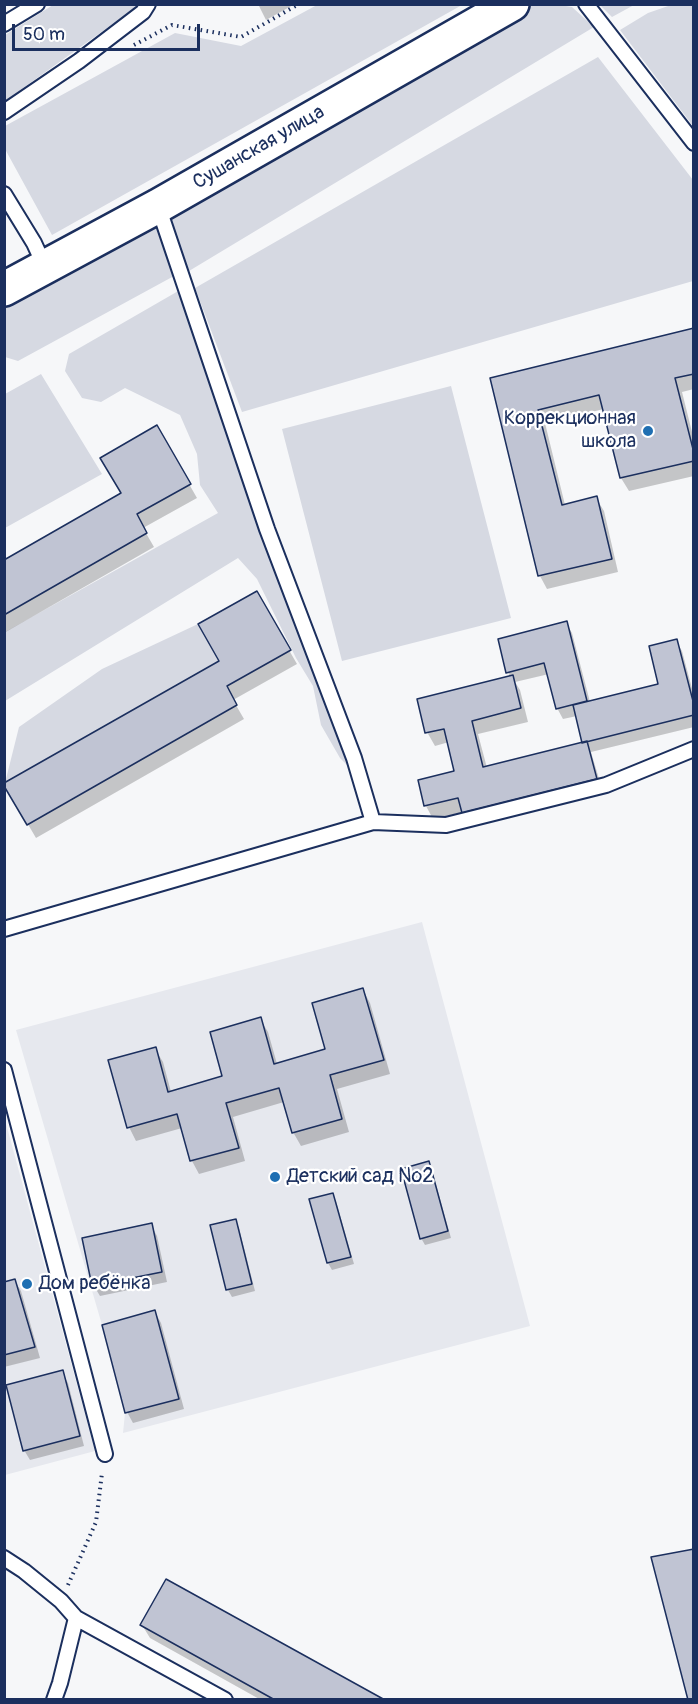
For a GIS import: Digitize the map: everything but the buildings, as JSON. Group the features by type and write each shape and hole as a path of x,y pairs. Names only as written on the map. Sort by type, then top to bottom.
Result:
{"main road":[{"name":"Сушанская улица","path":"4,289 158,206 512,4"}],"lane":[{"path":"4,24 37,4"},
{"path":"4,112 79,61 143,12 148,4"},
{"path":"586,4 693,143"},
{"path":"4,194 34,243 45,267"},
{"path":"158,206 267,529 354,758 373,822"},
{"path":"4,929 373,822 446,825 606,785 693,748"},
{"path":"4,1070 105,1454"},
{"path":"4,1558 24,1570 61,1601 76,1618 225,1700"},
{"path":"54,1700 76,1618"}],"path":[{"path":"130,47 172,26 241,37 299,4"},
{"path":"61,1601 96,1522 105,1454"}],"shaded area":[{"path":"53,5 137,5 5,101 5,35"},
{"path":"317,5 462,5 52,235 5,149 5,126 175,33 241,46"},
{"path":"533,5 572,7 594,27 189,271 168,215"},
{"path":"600,5 634,5 612,17"},
{"path":"671,5 693,5 693,126 620,30 648,13"},
{"path":"598,57 693,180 693,281 242,412 195,288"},
{"path":"156,223 174,276 18,361 5,357 5,304"},
{"path":"180,290 258,527 352,770 340,758 321,725 313,686 296,658 257,579 238,558 5,701 5,632 218,513 200,485 197,454 180,415 125,388 101,402 82,398 65,371 69,354"},
{"path":"41,374 102,474 5,528 5,394"},
{"path":"451,386 511,618 342,661 282,429"},
{"path":"198,624 219,661 5,783 19,727 102,669"},
{"name":"Детский сад №2","path":"422,922 530,1326 123,1433 125,1413 102,1325 16,1030"},
{"name":"Дом ребёнка","path":"4,1116 95,1451 5,1475 4,1475"}],"place":[{"name":"Коррекционная школа","path":"648,431"},
{"name":"Детский сад №2","path":"275,1177"},
{"name":"Дом ребёнка","path":"27,1284"}]}
